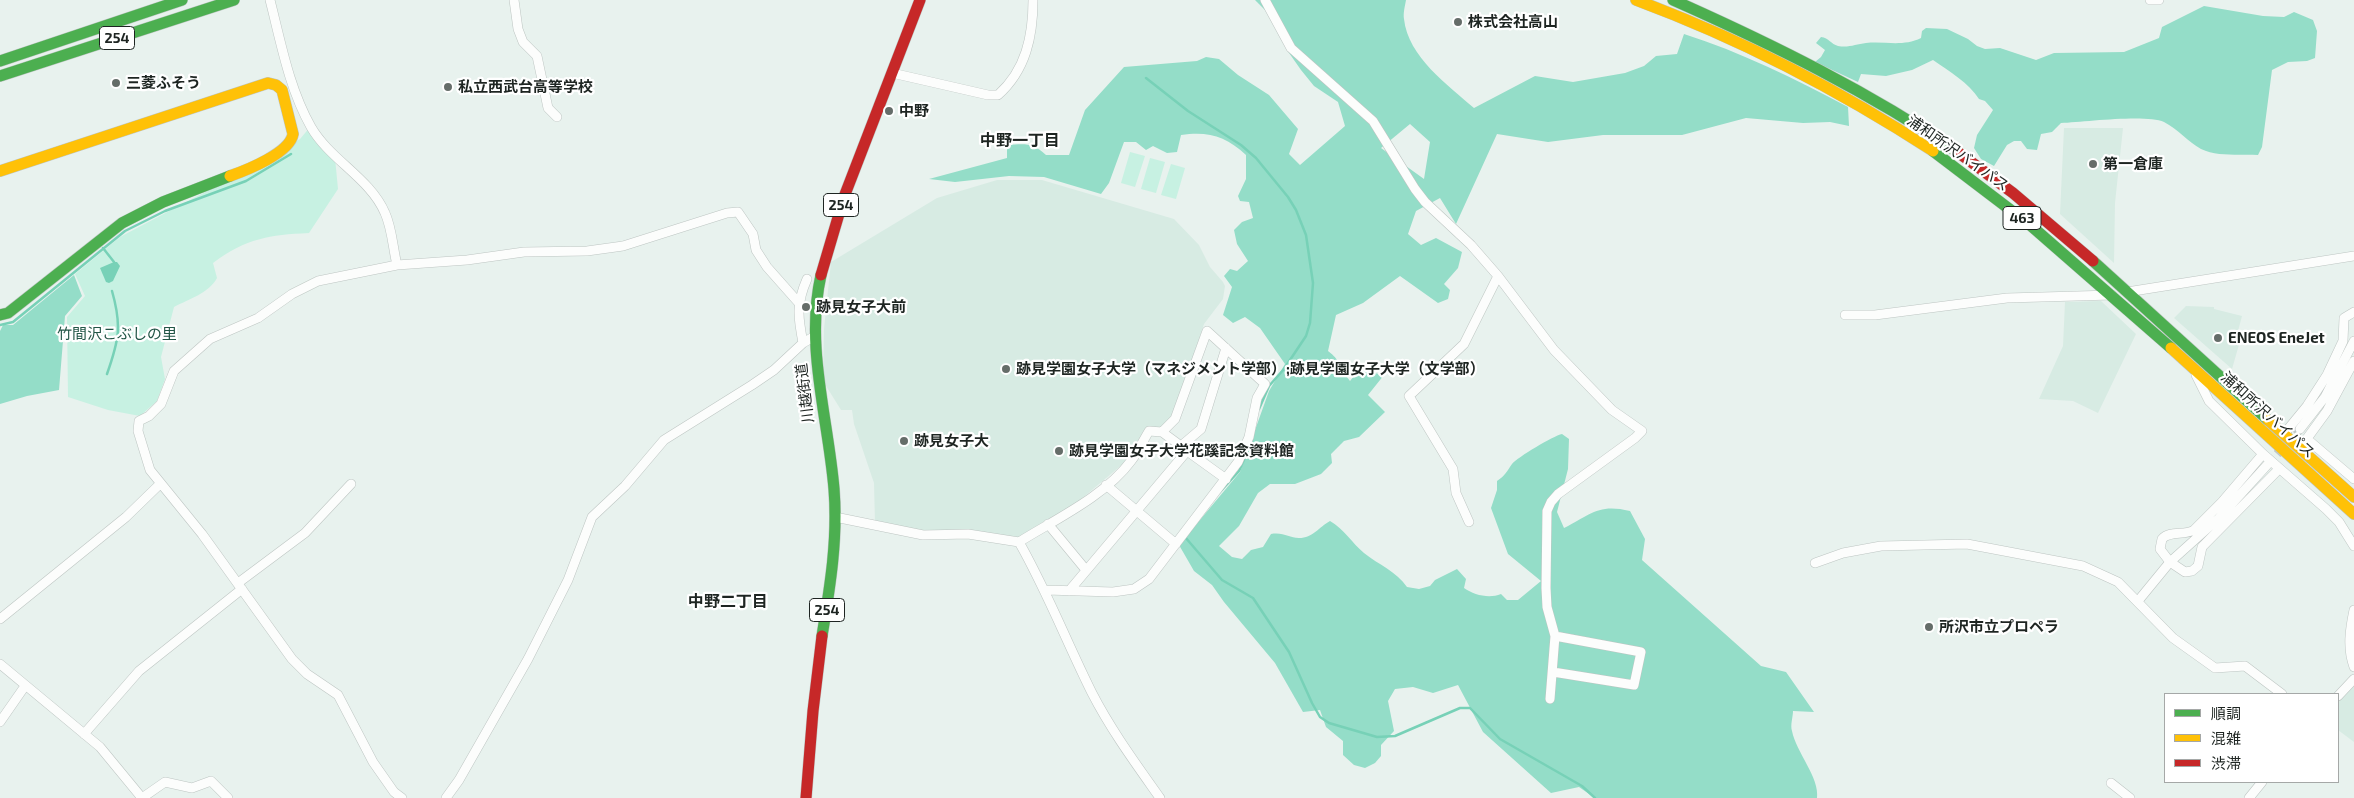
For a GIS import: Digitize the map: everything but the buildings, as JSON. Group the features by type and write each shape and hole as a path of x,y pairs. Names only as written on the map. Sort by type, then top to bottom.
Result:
{"main road":[{"name":"254","path":"0,61 182,0"},
{"name":"254","path":"0,76 234,0"},
{"name":"川越街道","path":"806,798 814,694 830,587 835,517 831,466 820,403 815,336 817,299 824,259 838,214 920,0"},
{"name":"浦和所沢バイパス","path":"1636,0 1673,13 1781,62 1900,129 2006,205 2112,295 2354,514"},
{"name":"浦和所沢バイパス","path":"1673,0 1738,27 1836,77 1907,119 2012,193 2070,240 2284,434 2304,447 2354,497"},
{"path":"0,171 268,83 276,85 282,90 293,134 292,140 284,148 245,171 163,202 122,223 8,313 0,315"},
{"path":"2245,415 2338,506 2354,525"},
{"path":"2304,447 2354,491"}],"street":[{"path":"270,0 286,64 298,98 311,126 335,158 379,201 386,214 397,265"},
{"path":"514,0 518,29 523,42 537,56 548,108 557,117"},
{"path":"892,73 988,96 998,95 1015,76 1029,43 1033,22 1033,0"},
{"path":"1265,0 1291,48 1373,121 1415,190 1471,245 1498,276 1554,350 1612,410 1642,431 1551,502 1547,511 1545,532 1547,607 1555,636 1550,699"},
{"path":"2150,0 2159,0"},
{"path":"402,798 394,792 373,762 338,694 307,674 292,659 240,586 160,484 145,456 138,431 139,421 149,416 160,404 174,371 210,339 258,318 292,294 318,280 397,265 467,260 524,252 587,252 623,246 727,213 738,212 753,234 756,250 767,267 799,300 817,299"},
{"path":"2127,292 2354,256"},
{"path":"1469,522 1456,493 1453,469 1409,396 1464,344 1498,276"},
{"path":"803,343 798,313 799,300 808,279"},
{"path":"1845,315 1875,315 2007,298 2112,295"},
{"path":"2284,434 2321,385 2342,344 2344,318 2354,312"},
{"path":"1046,590 1113,592 1134,589 1149,579 1238,462 1249,436 1257,398 1265,384 1207,332 1175,419 1162,432"},
{"path":"446,798 459,780 528,659 568,580 592,517 625,486 664,440 752,386 774,370 803,343 815,336"},
{"path":"2300,429 2325,397 2354,341"},
{"path":"1069,591 1137,511 1184,448 1201,429 1226,348"},
{"path":"2354,361 2337,394 2304,447 2354,479"},
{"path":"2191,366 2209,401 2263,454 2339,522 2354,546"},
{"path":"1019,542 1078,508 1106,485 1131,462 1149,431 1162,432 1226,479"},
{"path":"2263,454 2222,502 2194,530 2188,533 2170,534 2162,539 2160,548 2170,562 2185,572 2195,569 2198,566 2202,547 2280,469"},
{"path":"2138,601 2170,562 2219,518 2268,464"},
{"path":"0,619 126,517 160,484"},
{"path":"84,734 139,672 305,532 350,484"},
{"path":"1106,485 1176,544"},
{"path":"835,517 923,535 968,534 1019,542 1046,590 1092,694 1110,726 1160,798"},
{"path":"1048,524 1086,570"},
{"path":"1815,562 1881,546 1967,544 2089,568 2118,582 2173,638 2208,664 2215,668 2245,666 2281,693"},
{"path":"2354,610 2350,655 2354,667"},
{"path":"1553,672 1634,685 1641,652 1555,636"},
{"path":"0,664 105,752 142,798 165,782 192,788 211,781 228,798"},
{"path":"2339,695 2354,679"},
{"path":"0,722 25,686"},
{"path":"2111,783 2130,798"},
{"path":"2249,798 2261,783"}],"shaded area":[{"path":"1255,0 1406,0 1404,19 1407,33 1413,46 1441,80 1474,108 1535,76 1573,82 1625,73 1644,66 1656,56 1677,54 1684,34 1726,49 1767,67 1848,107 1849,126 1830,122 1803,123 1746,118 1682,135 1603,135 1548,142 1497,134 1456,224 1440,198 1416,211 1408,234 1421,245 1436,238 1462,252 1458,268 1444,284 1450,290 1448,299 1438,303 1400,276 1363,303 1336,315 1328,351 1338,361 1350,381 1359,370 1384,375 1368,395 1385,412 1359,437 1344,441 1331,454 1332,463 1321,474 1295,484 1270,484 1258,493 1239,526 1219,546 1232,557 1242,559 1251,550 1263,547 1271,534 1304,538 1330,521 1340,528 1364,553 1393,572 1407,587 1419,589 1430,586 1435,580 1457,569 1466,579 1464,588 1477,594 1487,596 1501,594 1507,600 1518,600 1541,581 1508,554 1491,508 1497,490 1497,481 1521,457 1562,434 1569,439 1568,469 1557,512 1564,528 1602,509 1610,508 1630,511 1645,539 1642,560 1761,666 1786,672 1814,712 1793,711 1791,726 1794,739 1815,782 1817,798 1595,798 1579,787 1551,793 1483,732 1458,685 1433,693 1413,687 1395,689 1388,701 1394,731 1381,745 1381,756 1375,763 1365,768 1354,765 1343,755 1343,741 1326,727 1320,710 1303,712 1275,663 1212,585 1194,571 1179,545 1240,472 1269,391 1285,364 1260,328 1245,317 1233,323 1223,315 1232,287 1224,276 1230,269 1237,271 1248,261 1237,244 1234,230 1242,222 1253,218 1249,202 1240,201 1238,196 1246,179 1246,155 1224,139 1200,134 1181,135 1177,152 1167,153 1153,146 1146,150 1136,142 1124,142 1109,183 1101,194 1044,177 1009,176 955,182 929,179 1007,158 1007,145 1032,146 1046,155 1069,155 1085,110 1124,67 1197,61 1206,57 1219,59 1238,75 1269,95 1298,129 1289,154 1300,165 1345,126 1338,102 1314,86 1301,70 1287,50 1269,14","holes":["1410,124 1430,142 1424,179 1381,148"]},
{"path":"2204,6 2263,16 2284,17 2294,12 2313,20 2317,31 2315,58 2307,61 2288,62 2272,70 2262,147 2258,155 2208,152 2196,146 2164,122 2144,119 2114,119 2061,123 2052,132 2041,134 2037,150 2027,149 2021,141 2014,141 2007,145 1994,166 1981,159 1974,148 1977,135 1993,110 1952,73 1933,60 1912,70 1886,76 1861,74 1858,82 1815,62 1825,50 1816,43 1821,37 1838,46 1862,43 1901,43 1921,38 1922,31 1926,28 1947,29 1985,49 2000,48 2036,60 2054,53 2124,52 2159,38 2162,27"},
{"path":"2064,128 2123,128 2115,203 2114,263 2060,214"},
{"name":"跡見学園女子大学（マネジメント学部）;跡見学園女子大学（文学部）","path":"997,180 1042,180 1174,219 1199,245 1210,267 1223,282 1225,286 1223,299 1204,324 1173,417 1162,428 1148,427 1131,457 1073,506 1019,537 964,531 922,531 875,523 874,483 854,424 852,410 841,410 823,381 824,329 831,262 937,198"},
{"path":"117,262 120,266 113,281 109,283 106,282 100,268"},
{"path":"74,275 82,296 65,316 59,390 27,396 0,404 0,331 3,325 13,325"},
{"path":"2101,301 2136,334 2098,413 2073,401 2039,399 2063,346 2065,302"},
{"name":"ENEOS EneJet","path":"2186,306 2214,307 2214,309 2242,316 2238,331 2242,334 2232,369 2174,318"},
{"path":"2354,684 2354,742 2339,731 2339,700"}],"green space":[{"name":"竹間沢こぶしの里","path":"311,126 335,158 338,189 309,233 259,239 237,248 213,263 217,278 209,288 174,307 161,357 165,379 157,401 140,416 108,410 68,397 67,317 85,296 75,274 120,237 245,171 300,139"},
{"path":"1130,152 1145,156 1135,187 1121,183"},
{"path":"1150,158 1165,162 1156,193 1141,189"},
{"path":"1171,164 1185,168 1176,199 1161,195"}],"waterway":[{"path":"1146,78 1188,111 1241,145 1256,158 1288,197 1296,210 1306,235 1313,283 1310,323 1306,336 1284,369 1269,386 1259,409"},
{"path":"0,325 13,322 125,231 165,211 246,181 291,154"},
{"path":"103,248 114,262"},
{"path":"107,374 118,333 117,314 112,291"},
{"path":"1219,493 1239,471 1252,441"},
{"path":"1185,537 1222,580 1253,598 1289,652 1320,717 1329,723 1377,737 1395,736 1460,708 1470,708 1500,739 1582,786 1595,798"}],"tunnel":[{"path":"2268,464 2300,429"}],"traffic: fast":[{"path":"0,61 182,0"},
{"path":"0,76 234,0"},
{"path":"1673,0 1747,34 1855,89 1959,153"},
{"path":"1933,151 2029,224 2171,348"},
{"path":"0,315 8,313 122,223 163,202 230,176"},
{"path":"2093,261 2268,420"},
{"path":"821,275 815,329 816,355 831,462 835,508 832,563 822,636"}],"traffic: slow":[{"path":"1636,0 1713,31 1789,67 1862,107 1933,151"},
{"path":"0,171 268,83 276,85 282,90 293,134 290,141 284,148 267,160 230,176"},
{"path":"2171,348 2354,514"},
{"path":"2268,420 2354,497"}],"traffic: jam":[{"path":"821,275 844,197 920,0"},
{"path":"1959,153 2013,193 2093,261"},
{"path":"806,798 813,711 822,636"}],"place":[{"name":"株式会社高山","path":"1458,22"},
{"name":"三菱ふそう","path":"116,83"},
{"name":"私立西武台高等学校","path":"448,87"},
{"name":"中野","path":"889,111"},
{"name":"第一倉庫","path":"2093,164"},
{"name":"跡見女子大前","path":"806,307"},
{"name":"ENEOS EneJet","path":"2218,338"},
{"name":"跡見学園女子大学（マネジメント学部）;跡見学園女子大学（文学部）","path":"1006,369"},
{"name":"跡見女子大","path":"904,441"},
{"name":"跡見学園女子大学花蹊記念資料館","path":"1059,451"},
{"name":"所沢市立プロペラ","path":"1929,627"}],"district":[{"name":"中野一丁目","path":"1020,141"},
{"name":"中野二丁目","path":"728,602"}]}
